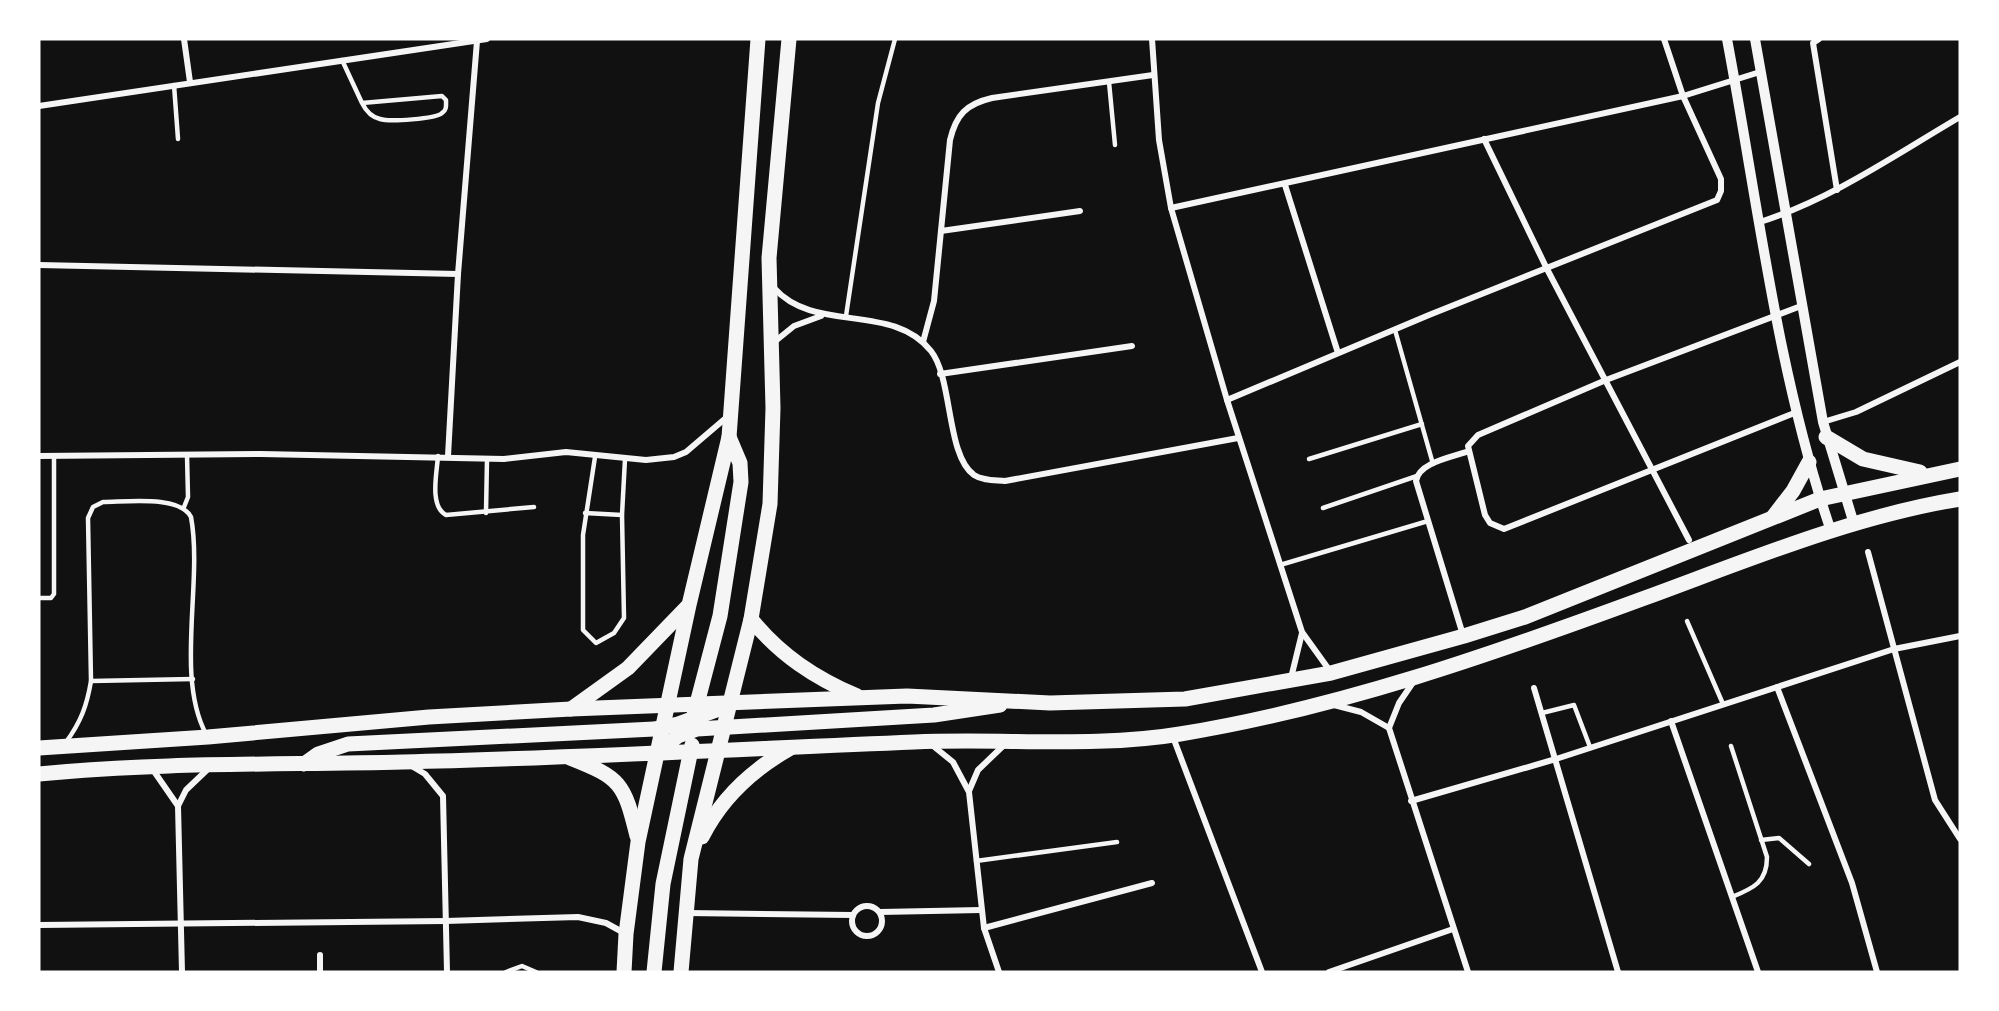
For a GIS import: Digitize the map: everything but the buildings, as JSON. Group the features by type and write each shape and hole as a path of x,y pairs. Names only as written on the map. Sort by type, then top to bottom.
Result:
{"main road":[{"path":"681,972 691,859 751,619 765,543 773,465 769,282 772,208 789,39"},
{"path":"624,972 626,934 638,842 689,605 729,437 755,41"},
{"path":"1824,429 1863,459 1929,473"},
{"path":"654,972 665,872 692,752 692,721 720,616 741,482 740,463 729,437"},
{"path":"1773,518 1793,491 1809,462"},
{"path":"304,764 318,754 348,744 663,727 692,721 730,705 907,696 1017,701 1140,702 1185,699 1290,681 1331,673 1525,617 1820,499 1929,473 1960,469"},
{"path":"39,774 96,768 404,762 926,741 1013,741 1173,735 1327,704 1416,678 1526,642 1831,531 1960,499"},
{"path":"571,709 628,668 689,605"},
{"path":"751,619 777,647 807,671 860,698"},
{"path":"692,721 725,727 934,715 1017,701"},
{"path":"39,748 208,737 429,717 668,706 692,721 718,751"},
{"path":"658,752 692,721"},
{"path":"691,859 709,824 732,794 760,768 793,747"},
{"path":"565,756 600,770 616,781 627,796 638,842"}],"street":[{"path":"184,39 190,82"},
{"path":"39,106 461,41 487,39"},
{"path":"1152,39 1159,140 1171,208 1238,438 1302,632 1331,673"},
{"path":"1227,400 1717,200 1721,191 1721,178 1683,96 1664,39"},
{"path":"1727,39 1776,313 1809,462 1831,531"},
{"path":"1755,39 1784,214 1824,429 1854,524"},
{"path":"448,456 458,274 477,40"},
{"path":"1815,40 1837,190"},
{"path":"1171,208 1285,185 1683,96 1760,72"},
{"path":"923,342 934,301 950,140 954,122 967,106 992,98 1153,75"},
{"path":"1760,222 1784,214 1837,190 1960,117"},
{"path":"1484,139 1547,268 1653,467 1689,540"},
{"path":"1285,185 1338,353"},
{"path":"941,231 1080,211"},
{"path":"39,265 458,274"},
{"path":"769,282 799,307 825,315 846,316 891,325 923,342 933,353 957,445 966,465 974,475 1005,481 1238,438"},
{"path":"1798,412 1653,467 1504,529 1490,523 1485,515 1469,451 1470,441 1478,435 1606,380 1776,313 1801,306"},
{"path":"771,345 794,326 825,315"},
{"path":"940,374 1132,346"},
{"path":"1824,429 1960,362"},
{"path":"39,456 448,456 488,459 528,458 566,452 625,459 674,457 686,452 732,413"},
{"path":"1464,636 1416,481 1417,476 1433,464 1469,451"},
{"path":"1868,552 1935,800 1960,839"},
{"path":"1290,681 1302,632"},
{"path":"1411,801 1556,759 1894,649 1960,636"},
{"path":"1416,678 1400,703 1389,728 1468,972"},
{"path":"1777,687 1852,883 1877,972"},
{"path":"1534,688 1618,972"},
{"path":"1327,704 1360,712 1389,728"},
{"path":"1671,721 1758,972"},
{"path":"1173,735 1262,972"},
{"path":"926,741 953,762 969,792 981,910 984,928 999,972"},
{"path":"969,792 985,761 1013,741"},
{"path":"404,762 425,774 443,796 447,972"},
{"path":"178,806 197,776 212,766"},
{"path":"151,767 178,806 182,972"},
{"path":"984,928 1152,882"},
{"path":"880,912 882,926 878,933 870,936 860,934 852,923 853,915 858,908 866,906 874,907 880,912 981,910"},
{"path":"686,913 853,915"},
{"path":"39,925 181,925 578,917 606,923 626,934"},
{"path":"1329,972 1453,929"},
{"path":"320,955 320,972"}],"lane":[{"path":"846,316 878,103 895,39"},
{"path":"342,60 362,103 372,116 386,120 435,116 444,112 447,107 446,100 442,96 362,103"},
{"path":"1109,82 1115,145"},
{"path":"174,85 178,139"},
{"path":"1395,330 1433,464"},
{"path":"1309,459 1422,424"},
{"path":"39,598 51,598 54,594 54,456"},
{"path":"184,507 188,497 187,456"},
{"path":"438,456 436,503 446,515 534,507"},
{"path":"595,457 585,513 583,630 596,643 614,633 624,618 622,515 625,459"},
{"path":"486,513 488,459"},
{"path":"1323,508 1417,476"},
{"path":"63,747 81,722 91,681 90,512 103,502 172,503 184,507 191,517 193,530 193,679 199,718 208,737"},
{"path":"585,513 622,515"},
{"path":"1280,565 1428,521"},
{"path":"1687,621 1724,704"},
{"path":"91,681 193,679"},
{"path":"1542,712 1574,705 1590,747"},
{"path":"1731,746 1767,857 1763,879 1753,889 1732,897"},
{"path":"1761,840 1779,838 1809,864"},
{"path":"976,861 1117,842"},
{"path":"507,972 522,966 536,972"}]}
